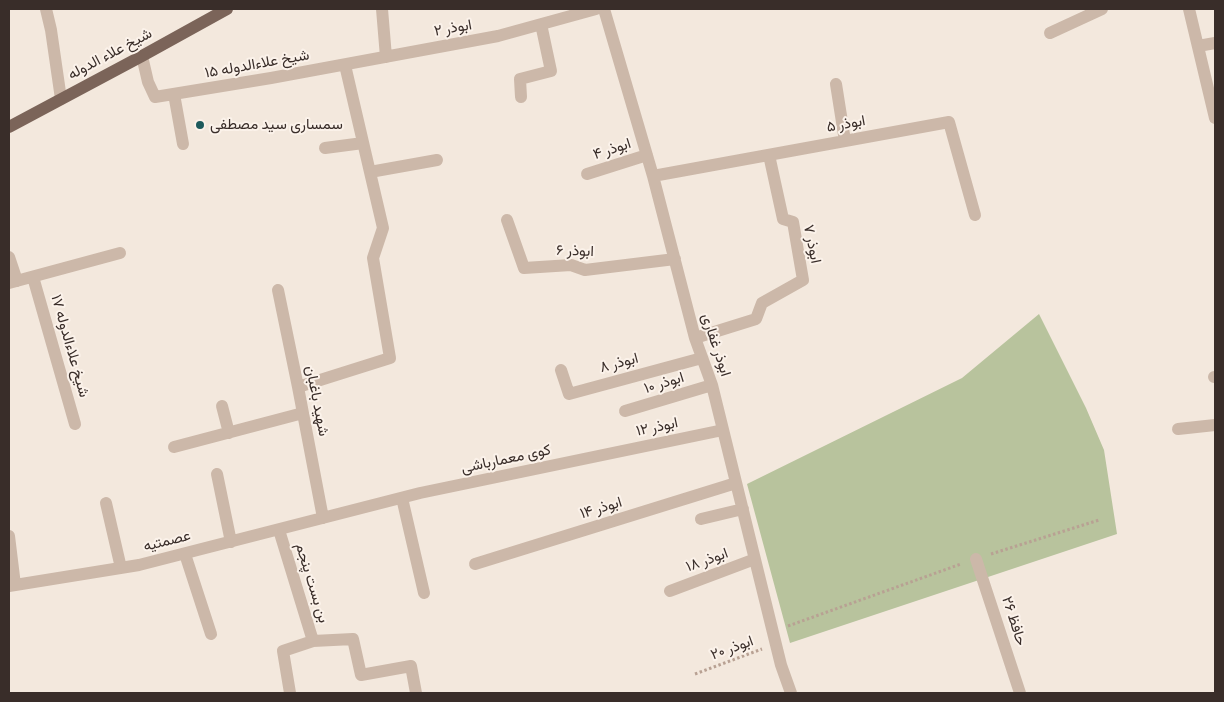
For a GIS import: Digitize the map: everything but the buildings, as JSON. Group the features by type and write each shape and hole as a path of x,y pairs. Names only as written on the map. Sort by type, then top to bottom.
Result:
{"main road":[{"name":"شیخ علاء الدوله","path":"9,127 226,9"}],"street":[{"path":"46,9 61,99"},
{"path":"382,9 386,57"},
{"name":"ابوذر ۲","path":"344,65 498,36 596,9"},
{"name":"ابوذر غفاری","path":"604,9 653,176 695,338 712,386 782,665 791,693"},
{"path":"1050,33 1102,9"},
{"path":"1189,9 1215,118"},
{"path":"521,97 520,79 551,71 541,24"},
{"path":"1198,46 1215,43"},
{"name":"شیخ علاءالدوله ۱۵","path":"142,56 148,82 155,97 344,65"},
{"path":"298,387 390,358 373,258 383,228 344,65"},
{"path":"836,84 845,141"},
{"path":"174,94 183,144"},
{"name":"ابوذر ۵","path":"653,176 949,122 975,216"},
{"path":"325,148 363,143"},
{"name":"ابوذر ۴","path":"587,174 647,155"},
{"name":"ابوذر ۷","path":"695,338 756,319 762,302 803,280 792,222 783,219 769,155"},
{"path":"370,172 437,160"},
{"name":"ابوذر ۶","path":"507,220 524,268 571,265 585,270 675,259"},
{"path":"9,257 13,282 120,253"},
{"name":"شیخ علاءالدوله ۱۷","path":"33,277 75,424"},
{"name":"شهید باغبان","path":"278,290 323,518"},
{"name":"ابوذر ۸","path":"561,370 569,394 702,358"},
{"name":"ابوذر ۱۰","path":"625,411 712,386"},
{"path":"222,406 229,433"},
{"path":"174,447 303,414"},
{"path":"1178,429 1215,425"},
{"name":"ابوذر ۱۲","path":"599,456 723,430"},
{"name":"کوی معمارباشی","path":"402,498 599,456"},
{"path":"217,474 231,542"},
{"name":"ابوذر ۱۴","path":"475,564 736,483"},
{"path":"402,498 424,593"},
{"name":"عصمتیه","path":"12,585 139,565 402,498"},
{"path":"106,503 121,568"},
{"path":"702,519 743,509"},
{"name":"بن بست پنجم","path":"279,530 313,641 353,639 361,675 411,666 416,693"},
{"path":"9,536 12,585"},
{"path":"185,554 210,634"},
{"name":"ابوذر ۱۸","path":"670,591 755,559"},
{"name":"حافظ ۲۶","path":"976,559 1020,693"},
{"path":"290,693 283,651 313,641"}],"path":[{"name":"ابوذر ۲۰","path":"695,674 775,637 976,559 1100,520"}],"green space":[{"path":"1039,314 1086,408 1104,450 1117,534 790,643 747,484 962,378"}],"place":[{"name":"سمساری سید مصطفی","path":"200,125"}]}
